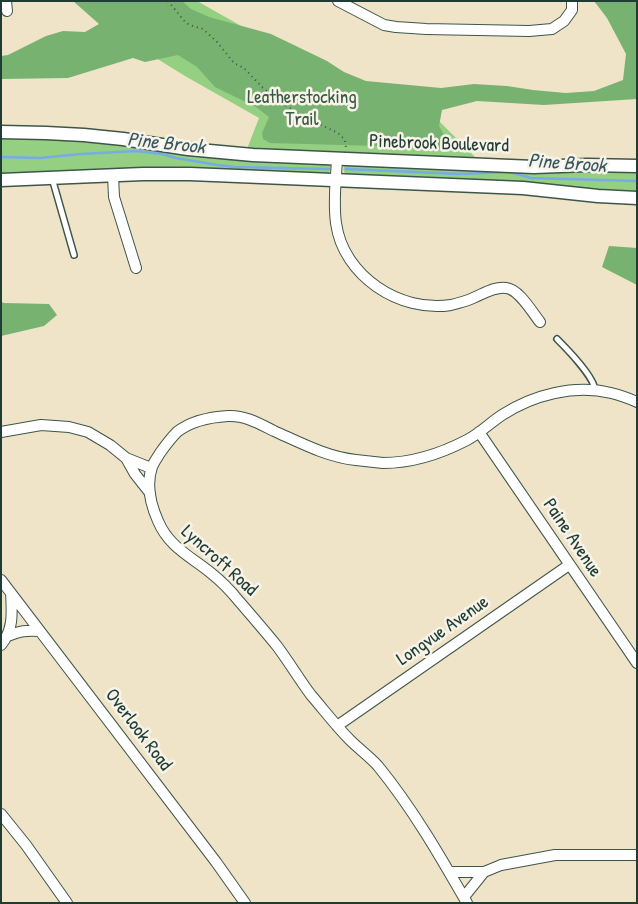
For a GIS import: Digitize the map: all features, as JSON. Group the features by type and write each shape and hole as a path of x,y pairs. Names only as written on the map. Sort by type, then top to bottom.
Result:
{"street":[{"path":"338,1 384,25 396,27 529,31 552,28 564,21 572,10 572,1"},
{"name":"Pinebrook Boulevard","path":"1,132 46,132 84,135 123,139 188,150 224,153 342,155 527,167 637,166"},
{"path":"342,155 334,199 340,242 348,258 358,271 374,285 390,295 426,306 451,305 496,288 508,288 520,297 540,322"},
{"path":"1,180 190,174 523,188 637,198"},
{"path":"113,175 114,197 136,268"},
{"name":"Lyncroft Road","path":"466,900 436,848 401,796 375,764 337,726 309,692 278,647 232,593 210,572 175,546 165,536 153,509 150,493 152,468 176,433 193,423 230,416 245,417 331,455 382,463 419,458 457,445 470,439 513,408 537,397 557,392 594,390 614,393 637,402"},
{"path":"1,432 41,425 69,427 88,432 110,445 126,458 152,468"},
{"name":"Paine Avenue","path":"478,432 637,663"},
{"path":"126,458 135,474 150,493"},
{"name":"Longvue Avenue","path":"337,726 569,565"},
{"name":"Overlook Road","path":"1,580 246,903"},
{"path":"5,640 12,617 11,593"},
{"path":"5,640 25,630 40,631"},
{"path":"1,814 26,845 67,903"},
{"path":"450,872 484,872 501,866 555,855 637,855"},
{"path":"466,900 484,872"}],"lane":[{"path":"51,178 74,255"},
{"path":"557,339 579,363 594,386 594,390"}],"path":[{"path":"168,1 186,23 203,29 217,42 234,63 244,68 275,98 300,115 338,133 345,140 342,155"}],"green space":[{"name":"Leatherstocking Trail","path":"73,1 182,1 191,9 209,17 271,34 327,61 344,72 366,81 441,88 474,84 566,93 594,91 623,80 626,54 607,18 594,1 637,1 637,99 544,105 477,101 442,110 439,126 448,148 270,143 263,139 262,133 269,117 256,107 215,87 197,67 178,55 145,62 133,58 68,78 1,79 1,56 8,55 46,36 63,31 85,32 99,24"},
{"name":"Leatherstocking Trail","path":"88,1 197,1 333,78 427,109 477,159 247,149 259,118 135,45"},
{"path":"1,135 34,136 330,164 330,169 326,175 1,175"},
{"path":"346,164 637,169 637,193 347,176 344,170"},
{"path":"609,246 637,248 637,285 602,267"},
{"path":"1,302 49,304 57,315 44,326 1,336"}],"waterway":[{"name":"Pine Brook","path":"1,157 40,158 136,151 235,167 329,169"},
{"name":"Pine Brook","path":"346,169 460,174 510,172 531,178 637,181"}]}
